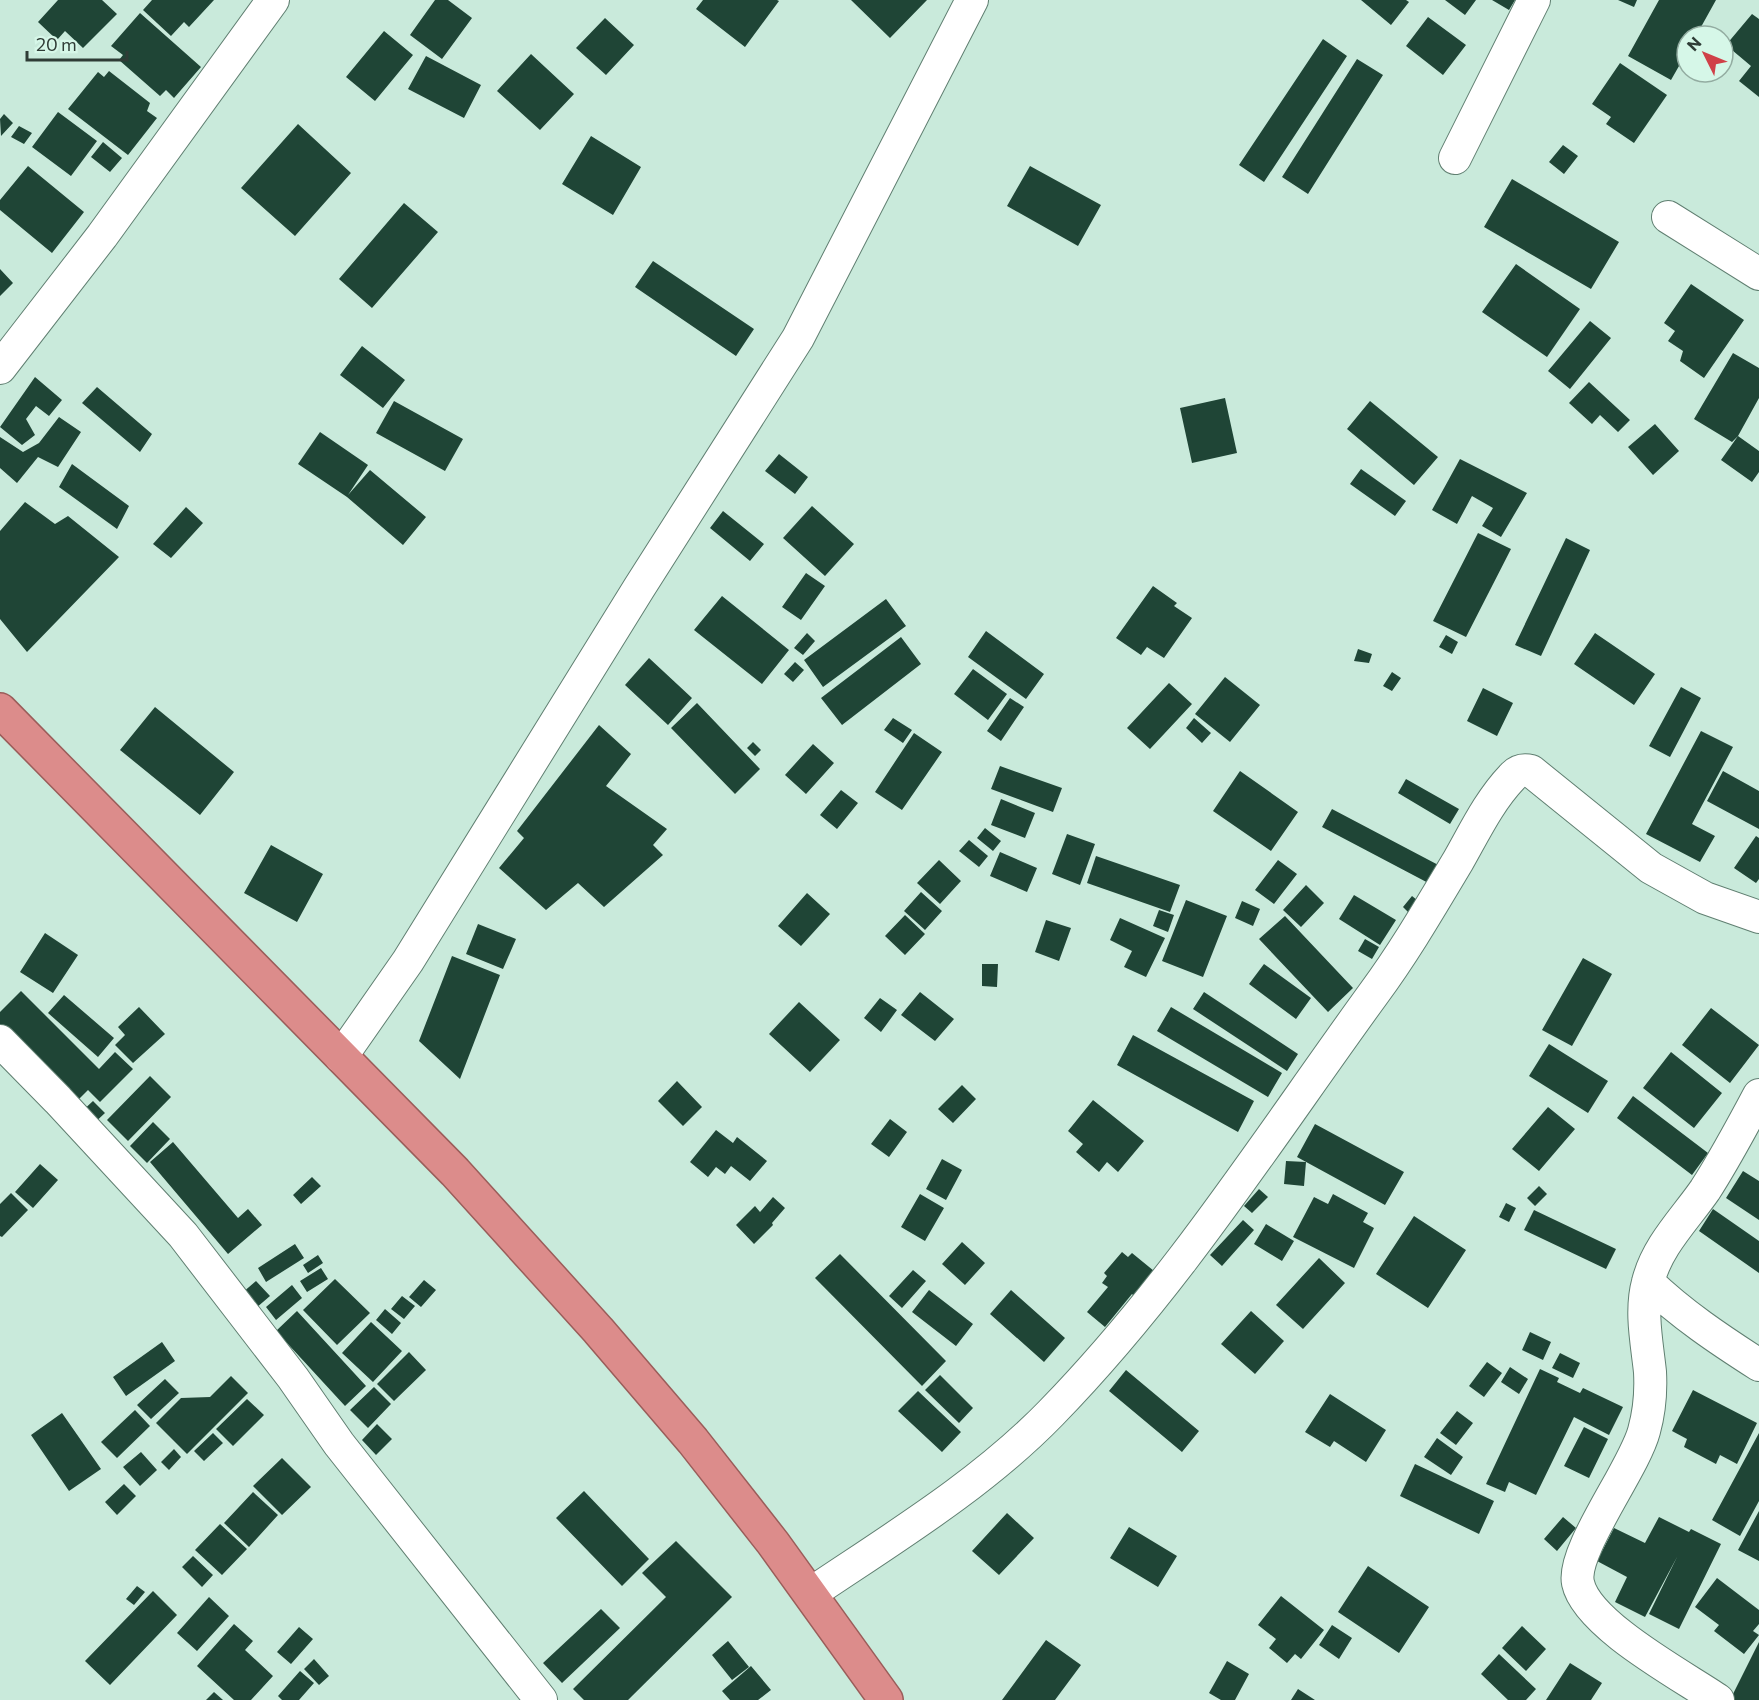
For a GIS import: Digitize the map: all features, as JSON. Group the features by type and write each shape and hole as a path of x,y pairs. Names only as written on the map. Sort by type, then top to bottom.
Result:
{"highway":[{"path":"0,710 455,1172 598,1330 693,1441 773,1543 886,1700"}],"street":[{"path":"0,368 102,236 273,0"},
{"path":"341,1057 408,961 639,588 798,338 972,0"},
{"path":"1455,158 1534,0"},
{"path":"1668,218 1759,274"},
{"path":"810,1594 985,1473 1050,1414 1130,1324 1202,1235 1399,959 1479,823 1517,772 1532,771 1650,868 1705,898 1759,917"},
{"path":"0,1041 183,1235 293,1378 339,1444 540,1700"},
{"path":"1718,1700 1648,1654 1605,1621 1586,1602 1578,1582 1580,1558 1627,1470 1644,1431 1650,1375 1645,1336 1648,1282 1658,1258 1710,1182 1759,1095"},
{"path":"1648,1282 1692,1319 1759,1365"}],"building":[{"path":"58,0 102,0 117,14 83,48 65,31 57,40 38,22"},
{"path":"152,0 214,0 189,27 184,22 171,36 143,10"},
{"path":"435,0 448,0 472,18 442,59 410,35"},
{"path":"703,0 779,1 745,47 696,9"},
{"path":"851,0 927,0 890,38"},
{"path":"1361,0 1406,0 1409,2 1391,25"},
{"path":"1445,0 1476,0 1465,15"},
{"path":"1492,0 1515,0 1509,10"},
{"path":"1618,0 1637,0 1634,7"},
{"path":"1659,0 1716,0 1703,24 1675,24 1675,73 1671,80 1628,56"},
{"path":"140,13 201,67 174,98 166,90 160,96 119,60 123,55 111,46"},
{"path":"1752,14 1759,19 1759,97 1739,81 1751,66 1735,53 1735,34"},
{"path":"1428,17 1466,45 1443,75 1406,46"},
{"path":"605,18 634,45 606,75 576,48"},
{"path":"384,31 413,55 375,101 346,77"},
{"path":"1323,39 1347,56 1264,182 1239,165"},
{"path":"531,54 574,94 540,130 497,91"},
{"path":"426,56 481,85 464,118 408,89"},
{"path":"1357,59 1383,75 1308,194 1282,177"},
{"path":"1620,63 1667,95 1634,143 1606,124 1611,117 1592,104"},
{"path":"109,71 150,103 147,111 157,118 128,155 68,109 98,72 104,77"},
{"path":"58,112 97,141 71,176 32,147"},
{"path":"4,114 13,123 1,136 0,119"},
{"path":"298,124 351,173 295,236 241,188"},
{"path":"19,126 32,133 24,144 11,137"},
{"path":"591,136 641,167 613,215 562,184"},
{"path":"103,142 122,158 110,172 91,157"},
{"path":"1563,145 1578,156 1564,174 1549,162"},
{"path":"28,166 84,212 52,253 0,210 0,200"},
{"path":"1030,166 1101,205 1078,246 1007,206"},
{"path":"1512,179 1619,242 1591,289 1484,227"},
{"path":"404,203 438,232 372,308 339,279"},
{"path":"653,261 754,329 736,356 635,287"},
{"path":"1516,264 1580,309 1547,357 1482,312"},
{"path":"0,269 13,283 0,296"},
{"path":"1691,284 1744,320 1704,378 1680,361 1683,351 1668,341 1675,331 1664,323"},
{"path":"1590,321 1611,338 1570,389 1548,371"},
{"path":"362,346 405,380 383,408 340,375"},
{"path":"1733,353 1759,368 1759,398 1738,436 1732,442 1694,419"},
{"path":"35,377 62,400 49,416 36,406 26,419 35,435 22,445 0,427"},
{"path":"1589,382 1630,420 1618,432 1600,415 1592,424 1569,403"},
{"path":"97,387 152,434 140,452 82,403"},
{"path":"1225,398 1237,453 1192,463 1180,408"},
{"path":"394,401 463,439 445,471 376,433"},
{"path":"1370,401 1438,457 1414,485 1347,429"},
{"path":"59,417 81,432 58,467 38,457 17,483 0,468 0,437 23,452 39,443"},
{"path":"1655,424 1679,451 1653,475 1628,447"},
{"path":"320,432 368,465 348,495 370,470 426,517 403,545 347,497 298,464"},
{"path":"1738,436 1759,451 1759,472 1752,482 1721,460"},
{"path":"779,454 808,477 795,494 765,471"},
{"path":"1460,459 1527,493 1501,537 1482,526 1493,508 1472,496 1457,524 1432,510"},
{"path":"72,464 129,506 117,529 59,487"},
{"path":"1361,469 1406,501 1395,516 1350,484"},
{"path":"25,502 55,524 68,516 119,557 27,652 0,619 0,531"},
{"path":"812,506 854,544 825,576 783,538"},
{"path":"186,507 203,523 171,558 153,544"},
{"path":"723,511 764,544 750,561 710,528"},
{"path":"1478,533 1511,549 1466,637 1433,621"},
{"path":"1566,538 1590,550 1541,656 1515,645"},
{"path":"806,573 825,586 801,620 782,607"},
{"path":"1153,586 1177,603 1174,606 1192,618 1164,658 1147,647 1141,655 1116,638"},
{"path":"722,596 789,650 762,684 694,630"},
{"path":"886,599 906,626 823,687 804,660"},
{"path":"986,631 1044,674 1026,699 968,657"},
{"path":"807,633 815,641 803,655 794,648"},
{"path":"1595,633 1655,674 1634,705 1574,664"},
{"path":"1446,635 1458,642 1452,654 1439,647"},
{"path":"901,637 921,664 842,725 821,698"},
{"path":"1358,649 1372,654 1369,663 1354,661"},
{"path":"649,658 692,698 668,725 625,685"},
{"path":"795,662 804,670 793,682 784,674"},
{"path":"973,669 1007,694 988,720 954,694"},
{"path":"1392,672 1401,678 1392,691 1383,686"},
{"path":"1225,677 1260,705 1230,742 1195,714"},
{"path":"1169,683 1192,704 1150,749 1127,728"},
{"path":"1681,687 1701,698 1670,757 1649,746"},
{"path":"1483,688 1513,703 1497,736 1467,721"},
{"path":"1010,698 1024,707 1001,741 987,731"},
{"path":"697,703 760,769 735,794 671,728"},
{"path":"155,707 234,772 200,815 120,750"},
{"path":"893,718 912,730 903,743 884,730"},
{"path":"1194,718 1211,733 1202,743 1186,728"},
{"path":"599,725 631,754 606,786 667,829 653,845 663,855 604,907 578,883 546,910 499,868 524,838 517,831"},
{"path":"1701,731 1733,747 1692,824 1715,836 1700,862 1646,834"},
{"path":"914,733 942,752 902,810 875,792"},
{"path":"753,742 761,750 755,756 747,748"},
{"path":"813,744 834,763 806,794 785,775"},
{"path":"1000,766 1062,788 1053,812 991,789"},
{"path":"1240,771 1298,812 1271,851 1213,811"},
{"path":"1723,771 1759,791 1759,829 1707,801"},
{"path":"1406,779 1459,809 1450,824 1398,793"},
{"path":"841,790 858,803 837,829 820,815"},
{"path":"1001,799 1035,813 1025,838 991,825"},
{"path":"1332,809 1444,868 1434,886 1322,827"},
{"path":"985,828 1001,841 993,851 977,838"},
{"path":"1067,834 1095,844 1080,885 1052,874"},
{"path":"1756,836 1759,838 1759,879 1756,883 1734,868"},
{"path":"969,840 988,856 979,867 959,851"},
{"path":"271,845 323,874 297,922 244,893"},
{"path":"1000,852 1037,868 1027,892 990,876"},
{"path":"1096,856 1180,885 1170,912 1087,883"},
{"path":"939,860 961,881 940,904 917,883"},
{"path":"1278,860 1297,874 1274,904 1255,890"},
{"path":"1306,885 1324,903 1301,927 1283,910"},
{"path":"921,892 942,911 925,930 904,911"},
{"path":"807,893 830,914 801,946 778,926"},
{"path":"1354,895 1396,920 1380,945 1339,919"},
{"path":"1412,896 1422,904 1411,915 1403,907"},
{"path":"1186,900 1227,916 1203,977 1162,961"},
{"path":"1242,901 1260,909 1253,926 1235,918"},
{"path":"1159,910 1174,915 1168,932 1153,926"},
{"path":"905,915 925,934 905,955 885,936"},
{"path":"1285,916 1353,988 1328,1012 1259,939"},
{"path":"1120,918 1165,938 1146,977 1124,967 1132,951 1110,940"},
{"path":"1046,920 1071,928 1059,961 1035,952"},
{"path":"478,924 516,939 503,969 466,954"},
{"path":"45,933 78,955 53,993 20,972"},
{"path":"1365,939 1379,947 1372,959 1358,951"},
{"path":"452,956 500,975 460,1079 419,1041"},
{"path":"1583,958 1612,974 1572,1046 1542,1030"},
{"path":"982,964 998,964 997,987 982,986"},
{"path":"1264,964 1311,998 1296,1019 1249,984"},
{"path":"21,991 99,1069 115,1052 133,1069 100,1102 88,1090 72,1106 0,1034 0,1012"},
{"path":"920,992 954,1019 935,1041 901,1015"},
{"path":"1204,992 1298,1054 1287,1071 1193,1009"},
{"path":"64,995 114,1038 98,1057 48,1013"},
{"path":"880,998 897,1010 881,1032 864,1018"},
{"path":"799,1002 840,1040 810,1072 769,1034"},
{"path":"139,1007 165,1034 133,1063 115,1045 125,1035 118,1027"},
{"path":"1171,1007 1282,1073 1268,1097 1157,1031"},
{"path":"1711,1008 1759,1045 1730,1083 1682,1045"},
{"path":"1133,1035 1254,1101 1238,1132 1117,1065"},
{"path":"1549,1044 1608,1081 1588,1113 1529,1076"},
{"path":"1671,1052 1722,1093 1694,1128 1643,1088"},
{"path":"150,1076 171,1097 128,1141 107,1120"},
{"path":"677,1081 702,1107 683,1126 658,1101"},
{"path":"962,1085 976,1099 953,1123 938,1109"},
{"path":"1633,1096 1708,1153 1692,1175 1617,1118"},
{"path":"1093,1100 1144,1141 1118,1172 1107,1162 1099,1172 1076,1152 1083,1144 1068,1131"},
{"path":"93,1101 105,1113 90,1127 79,1114"},
{"path":"1548,1107 1575,1129 1539,1171 1512,1149"},
{"path":"890,1119 907,1132 889,1157 871,1144"},
{"path":"153,1122 170,1139 147,1163 130,1146"},
{"path":"1315,1124 1404,1172 1385,1205 1297,1157"},
{"path":"716,1130 733,1143 737,1137 767,1161 750,1181 731,1166 725,1174 716,1167 708,1177 690,1162"},
{"path":"173,1142 238,1218 248,1209 262,1225 228,1254 150,1162"},
{"path":"942,1159 962,1170 946,1200 926,1189"},
{"path":"1286,1161 1306,1162 1304,1186 1284,1184"},
{"path":"40,1164 58,1180 33,1208 15,1192"},
{"path":"1743,1171 1759,1181 1759,1220 1726,1198"},
{"path":"312,1177 321,1186 301,1204 293,1195"},
{"path":"1539,1186 1547,1194 1535,1206 1527,1198"},
{"path":"1259,1189 1268,1197 1252,1213 1244,1206"},
{"path":"11,1193 28,1210 2,1237 0,1236 0,1204"},
{"path":"920,1194 944,1208 925,1241 901,1227"},
{"path":"1333,1194 1368,1213 1363,1222 1374,1228 1354,1268 1293,1237 1314,1197 1328,1204"},
{"path":"773,1197 785,1208 772,1223 773,1225 754,1244 736,1225 755,1206 760,1212"},
{"path":"1506,1203 1516,1208 1509,1222 1499,1217"},
{"path":"1713,1209 1759,1241 1759,1273 1699,1231"},
{"path":"1534,1210 1616,1249 1606,1269 1524,1230"},
{"path":"1414,1216 1466,1250 1428,1308 1376,1274"},
{"path":"1243,1220 1254,1230 1222,1266 1210,1255"},
{"path":"1266,1224 1294,1241 1282,1261 1254,1244"},
{"path":"962,1242 985,1263 965,1285 942,1264"},
{"path":"295,1244 304,1258 266,1282 258,1268"},
{"path":"1122,1252 1128,1257 1132,1253 1154,1271 1105,1327 1087,1312 1108,1287 1102,1283 1107,1276 1104,1273"},
{"path":"840,1254 946,1361 922,1386 815,1278"},
{"path":"318,1255 323,1263 308,1273 303,1265"},
{"path":"1319,1258 1345,1283 1303,1329 1276,1305"},
{"path":"321,1268 328,1279 307,1292 300,1281"},
{"path":"913,1270 926,1281 902,1308 889,1296"},
{"path":"335,1279 370,1313 337,1345 303,1310"},
{"path":"424,1280 436,1290 421,1307 409,1297"},
{"path":"256,1281 270,1296 256,1308 242,1293"},
{"path":"292,1285 302,1298 276,1320 266,1307"},
{"path":"929,1290 973,1324 956,1346 912,1312"},
{"path":"1011,1290 1065,1338 1044,1362 990,1314"},
{"path":"402,1296 415,1306 404,1319 391,1309"},
{"path":"385,1309 401,1323 392,1334 376,1320"},
{"path":"297,1311 366,1386 345,1406 276,1331"},
{"path":"1251,1311 1284,1341 1255,1374 1221,1344"},
{"path":"371,1322 402,1351 373,1382 342,1353"},
{"path":"1530,1332 1551,1342 1543,1360 1522,1350"},
{"path":"162,1342 175,1361 126,1396 113,1377"},
{"path":"409,1352 426,1370 394,1401 377,1384"},
{"path":"1560,1353 1580,1363 1573,1378 1552,1368"},
{"path":"1487,1362 1502,1373 1484,1397 1469,1386"},
{"path":"1510,1367 1528,1379 1519,1394 1501,1382"},
{"path":"1540,1369 1559,1378 1557,1382 1580,1393 1583,1388 1623,1407 1609,1435 1574,1417 1536,1495 1509,1482 1505,1492 1486,1484"},
{"path":"1126,1370 1199,1431 1182,1452 1109,1391"},
{"path":"940,1375 973,1408 959,1423 925,1390"},
{"path":"231,1376 248,1393 187,1454 156,1423 181,1398 210,1397"},
{"path":"165,1379 179,1393 151,1419 137,1405"},
{"path":"374,1387 391,1404 368,1428 350,1410"},
{"path":"1693,1390 1757,1423 1737,1464 1720,1455 1716,1464 1684,1447 1687,1439 1672,1431"},
{"path":"918,1391 961,1432 942,1452 898,1411"},
{"path":"1330,1394 1386,1430 1366,1462 1334,1441 1330,1447 1305,1432"},
{"path":"247,1399 264,1415 233,1446 216,1429"},
{"path":"135,1410 150,1426 117,1458 101,1442"},
{"path":"1457,1411 1473,1423 1456,1445 1440,1433"},
{"path":"62,1413 101,1469 69,1491 31,1435"},
{"path":"377,1424 392,1439 376,1455 362,1440"},
{"path":"1584,1427 1608,1439 1589,1478 1564,1466"},
{"path":"213,1433 223,1443 204,1461 194,1451"},
{"path":"1759,1433 1759,1501 1740,1536 1712,1520"},
{"path":"1437,1438 1463,1457 1451,1475 1424,1457"},
{"path":"174,1449 181,1457 169,1470 161,1462"},
{"path":"141,1452 157,1470 140,1486 123,1467"},
{"path":"282,1458 311,1487 282,1515 253,1486"},
{"path":"1415,1464 1494,1501 1479,1534 1400,1496"},
{"path":"124,1484 136,1496 117,1515 105,1502"},
{"path":"584,1491 649,1559 622,1586 556,1518"},
{"path":"253,1492 278,1515 249,1547 224,1523"},
{"path":"1759,1511 1759,1561 1738,1550"},
{"path":"1007,1513 1034,1538 999,1575 972,1551"},
{"path":"1563,1517 1576,1528 1557,1551 1544,1539"},
{"path":"1659,1517 1721,1544 1679,1629 1649,1614 1677,1557 1645,1617 1615,1602 1627,1577 1597,1561 1614,1528 1645,1543"},
{"path":"220,1524 247,1549 222,1575 195,1550"},
{"path":"1129,1527 1177,1556 1158,1587 1110,1558"},
{"path":"676,1541 732,1597 628,1700 584,1700 573,1689 666,1597 642,1573"},
{"path":"193,1556 213,1575 202,1587 182,1567"},
{"path":"1368,1566 1429,1607 1399,1653 1338,1612"},
{"path":"1717,1578 1759,1610 1759,1624 1753,1631 1759,1635 1744,1654 1714,1631 1719,1625 1695,1607"},
{"path":"137,1586 145,1592 134,1605 126,1599"},
{"path":"153,1591 177,1615 110,1685 85,1661"},
{"path":"1281,1596 1324,1630 1301,1659 1295,1654 1287,1663 1269,1648 1276,1639 1258,1625"},
{"path":"209,1597 229,1616 197,1651 177,1633"},
{"path":"601,1609 620,1628 562,1683 543,1663"},
{"path":"234,1624 253,1641 245,1650 273,1676 251,1700 234,1700 197,1666"},
{"path":"1332,1625 1352,1638 1339,1659 1319,1645"},
{"path":"1522,1626 1546,1649 1526,1671 1502,1648"},
{"path":"299,1627 313,1639 291,1664 277,1652"},
{"path":"1046,1640 1081,1665 1055,1700 1002,1700"},
{"path":"728,1641 749,1667 732,1680 712,1655"},
{"path":"1759,1642 1759,1700 1730,1700"},
{"path":"1499,1654 1536,1689 1526,1700 1508,1700 1481,1674"},
{"path":"314,1659 329,1676 319,1685 304,1669"},
{"path":"1227,1661 1249,1674 1235,1700 1221,1700 1209,1693"},
{"path":"1570,1663 1602,1683 1591,1700 1546,1700"},
{"path":"751,1666 771,1690 758,1700 730,1700 722,1691"},
{"path":"300,1671 314,1683 299,1700 282,1700 278,1696"},
{"path":"1298,1689 1315,1700 1291,1700"},
{"path":"214,1692 223,1700 206,1700"}]}
